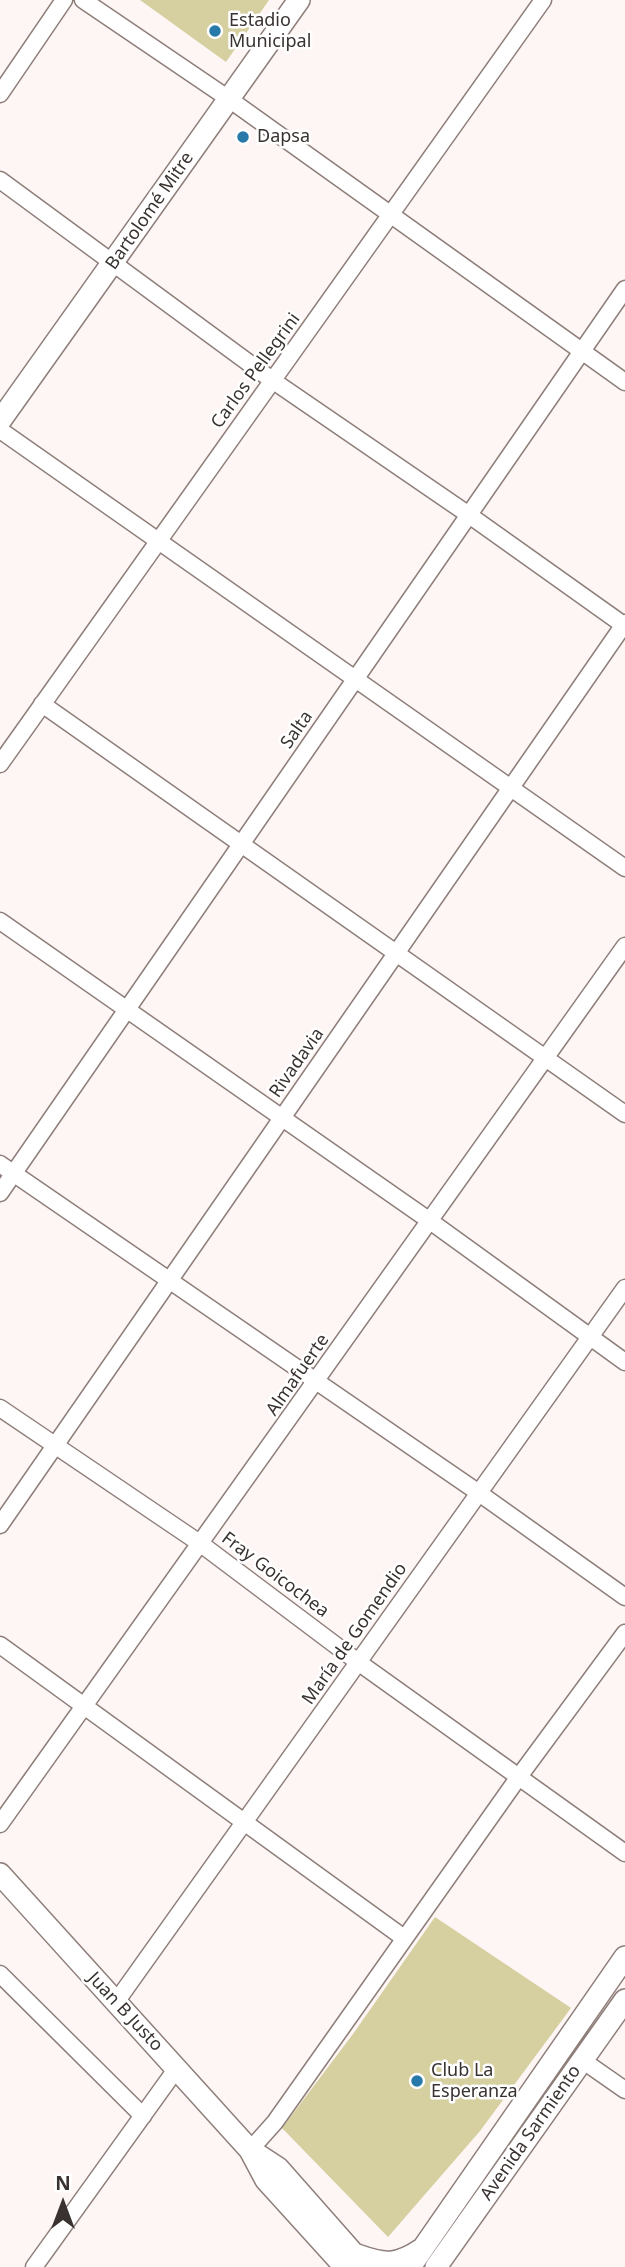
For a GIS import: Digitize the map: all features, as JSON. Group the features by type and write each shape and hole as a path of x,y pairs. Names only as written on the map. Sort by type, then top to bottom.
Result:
{"main road":[{"name":"Bartolomé Mitre","path":"0,421 299,0"},
{"name":"Juan B Justo","path":"0,1874 250,2150 278,2168 356,2262"},
{"name":"Avenida Sarmiento","path":"410,2267 625,1956"},
{"name":"Avenida Sarmiento","path":"438,2266 625,2000"},
{"path":"356,2262 405,2260 424,2248"}],"street":[{"path":"0,94 64,0"},
{"path":"83,0 229,99 625,382"},
{"name":"Carlos Pellegrini","path":"0,764 543,0"},
{"path":"0,180 272,380 625,625"},
{"name":"Salta","path":"0,1193 625,289"},
{"path":"0,430 625,868"},
{"name":"Rivadavia","path":"0,1525 625,625"},
{"path":"42,704 625,1114"},
{"path":"0,921 430,1221 625,1362"},
{"name":"Almafuerte","path":"0,1824 625,946"},
{"path":"0,1164 479,1493 625,1597"},
{"name":"María de Gomendio","path":"116,2002 625,1288"},
{"name":"Fray Goicochea","path":"0,1408 201,1544 358,1662 625,1853"},
{"path":"250,2150 275,2122 518,1778 625,1633"},
{"path":"0,1644 404,1938"},
{"path":"0,1974 142,2116"},
{"path":"582,2060 625,2090"},
{"path":"34,2267 177,2068"}],"shaded area":[{"name":"Estadio Municipal","path":"140,0 269,0 226,62"},
{"name":"Club La Esperanza","path":"435,1917 571,2008 480,2131 388,2237 282,2128 353,2034"}],"place":[{"name":"Estadio Municipal","path":"215,31"},
{"name":"Dapsa","path":"243,137"},
{"name":"Club La Esperanza","path":"417,2081"}]}
